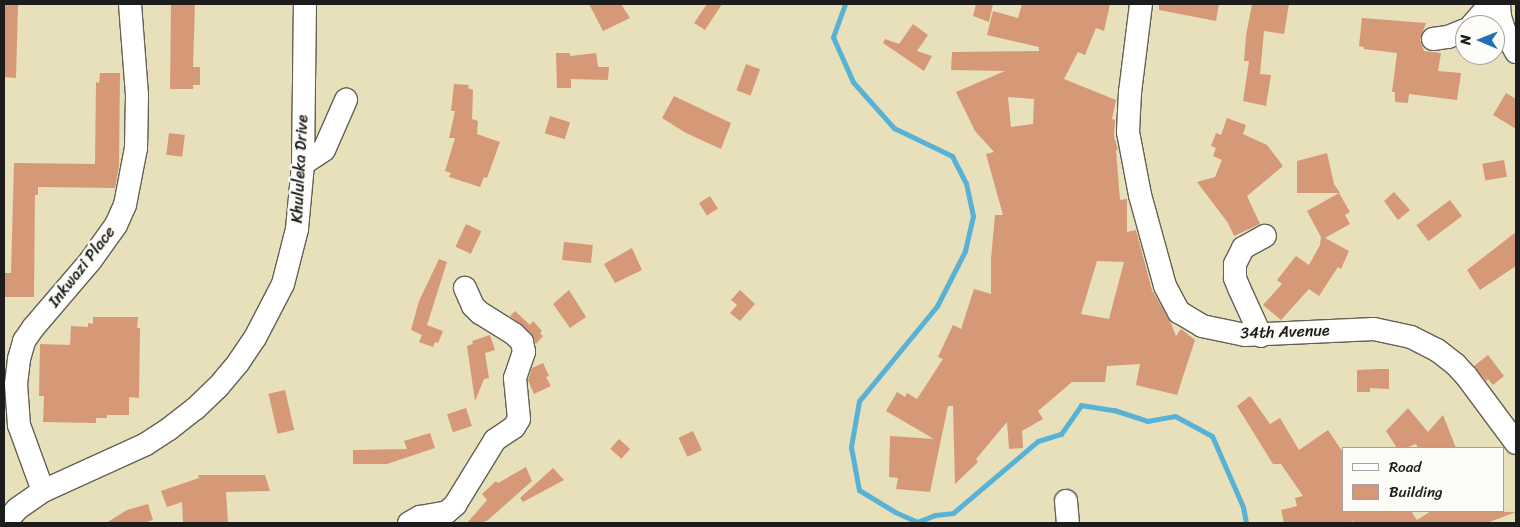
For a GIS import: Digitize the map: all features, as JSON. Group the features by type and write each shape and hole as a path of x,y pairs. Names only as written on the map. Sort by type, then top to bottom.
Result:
{"street":[{"name":"Inkwazi Place","path":"35,496 19,425 16,384 19,359 24,342 33,328 91,260 116,225 125,205 136,148 137,95 130,4"},
{"name":"Khululeka Drive","path":"5,523 35,496 146,444 169,429 195,409 238,364 255,338 283,284 298,229 303,164 305,4"},
{"path":"1481,15 1490,4"},
{"path":"1500,4 1500,17 1505,32 1516,52"},
{"name":"34th Avenue","path":"1136,9 1128,132 1140,195 1165,286 1179,312 1202,326 1229,334 1261,336 1343,329 1374,329 1401,333 1420,340 1437,350 1467,376 1516,443"},
{"path":"1433,39 1455,34"},
{"path":"303,164 324,150 346,100"},
{"path":"1261,336 1237,283 1235,264 1243,248 1265,236"},
{"path":"409,523 420,517 447,512 455,505 496,440 514,427 519,419 515,378 524,352 522,342 514,334 480,314 473,306 465,288"},
{"path":"4,501 35,496"},
{"path":"1066,501 1068,523"}],"building":[{"path":"4,4 18,4 16,78 4,77"},
{"path":"171,4 195,4 193,67 200,67 200,85 193,85 193,89 170,89"},
{"path":"589,4 621,4 630,18 603,31"},
{"path":"707,4 722,4 705,30 694,23"},
{"path":"976,4 993,4 989,22 973,16"},
{"path":"1022,4 1110,4 1104,31 1096,28 1085,55 1078,52 1064,79 1116,100 1112,119 1115,120 1114,136 1118,150 1116,150 1120,200 1127,199 1127,232 1136,230 1152,290 1170,321 1176,336 1181,329 1195,340 1177,395 1136,385 1140,364 1107,366 1105,382 1072,382 1038,411 1043,419 1022,431 1023,448 1009,449 1007,422 976,459 978,462 955,484 953,406 948,406 930,492 896,489 898,478 889,477 890,436 934,439 886,411 897,392 905,397 907,393 917,399 943,359 938,357 953,325 961,329 974,289 991,294 991,259 995,215 1003,215 986,154 994,152 975,131 956,92 1005,71 951,70 952,52 1039,51 1039,47 987,35 993,11 1018,18","holes":["1008,97 1034,99 1033,124 1011,127","1097,261 1124,262 1109,319 1081,314"]},
{"path":"1159,4 1219,4 1216,21 1159,10"},
{"path":"1252,4 1289,4 1284,34 1264,31 1260,74 1271,75 1266,106 1243,101 1249,61 1244,61 1246,36"},
{"path":"1362,18 1426,23 1420,40 1424,51 1441,53 1438,71 1461,73 1457,100 1409,94 1408,103 1395,102 1395,92 1392,92 1397,53 1364,49 1364,47 1359,46"},
{"path":"913,24 928,35 917,51 932,56 924,71 883,43 885,39 899,44"},
{"path":"556,53 570,53 570,56 596,53 598,67 609,67 608,80 571,79 571,88 557,88"},
{"path":"746,64 760,69 751,95 736,90"},
{"path":"100,73 120,73 119,166 115,188 38,187 38,195 35,195 34,297 4,297 4,273 11,273 14,163 95,164 96,82 99,83"},
{"path":"454,84 469,85 468,88 473,90 472,119 478,121 477,134 500,142 487,178 484,177 480,187 449,177 451,173 445,171 455,138 449,138 455,111 451,111"},
{"path":"1506,93 1516,99 1516,129 1493,115"},
{"path":"674,96 731,123 721,149 686,133 662,118"},
{"path":"550,116 570,122 565,139 545,133"},
{"path":"1227,118 1246,125 1243,134 1267,145 1283,166 1247,196 1260,224 1234,236 1228,223 1197,182 1215,177 1222,160 1213,156 1216,148 1211,146 1216,133 1221,135"},
{"path":"169,133 185,135 182,157 166,155"},
{"path":"1327,153 1334,184 1340,193 1297,193 1297,161"},
{"path":"1504,160 1507,177 1485,181 1482,164"},
{"path":"1394,192 1410,210 1398,220 1384,201"},
{"path":"1339,193 1350,212 1345,215 1350,224 1325,238 1349,251 1341,269 1338,267 1319,296 1309,289 1281,320 1263,305 1282,284 1277,280 1296,256 1309,265 1320,245 1321,237 1307,211"},
{"path":"710,196 718,209 707,216 699,203"},
{"path":"1450,200 1462,216 1428,241 1416,225"},
{"path":"466,224 481,231 471,254 455,247"},
{"path":"1516,232 1516,266 1480,290 1467,270"},
{"path":"564,242 593,245 591,263 562,260"},
{"path":"632,248 642,270 615,283 604,264"},
{"path":"439,259 447,262 427,325 443,331 438,343 435,342 433,347 419,342 422,335 411,330 419,301"},
{"path":"569,290 586,317 570,328 553,304"},
{"path":"740,290 755,304 740,321 730,313 737,305 731,300"},
{"path":"515,311 530,325 533,321 542,331 540,333 543,336 536,344 531,333 510,316"},
{"path":"93,317 138,317 137,328 140,328 139,398 129,397 129,415 107,415 107,418 96,418 96,423 43,422 44,396 39,396 40,344 70,345 71,326 88,327 88,323 93,324"},
{"path":"490,335 495,350 485,353 489,378 484,379 475,401 467,346 473,344 472,341"},
{"path":"1488,355 1504,376 1493,385 1488,379 1486,381 1474,366"},
{"path":"543,363 549,376 546,377 551,386 534,394 528,380 532,368"},
{"path":"1389,369 1389,389 1370,388 1370,392 1357,392 1357,370"},
{"path":"285,390 294,430 278,434 268,394"},
{"path":"1250,396 1270,424 1280,418 1299,450 1328,430 1342,451 1342,512 1412,512 1417,520 1429,512 1516,512 1487,523 1354,523 1353,521 1349,523 1284,523 1281,510 1297,506 1295,498 1303,496 1281,464 1273,464 1237,406"},
{"path":"466,408 472,426 453,432 447,414"},
{"path":"1408,408 1428,432 1443,415 1456,447 1418,447 1416,444 1408,447 1396,447 1386,431"},
{"path":"693,431 702,450 687,457 678,438"},
{"path":"430,433 435,448 387,464 353,464 353,450 407,449 404,441"},
{"path":"619,439 630,449 621,459 610,449"},
{"path":"526,467 532,481 488,520 481,523 467,523 487,500 482,494 496,481 498,483"},
{"path":"553,468 564,480 523,502 520,498"},
{"path":"198,475 265,475 270,491 226,492 228,523 183,523 182,502 167,507 161,491 199,478"},
{"path":"148,504 153,520 143,523 106,523 127,510"}],"waterway":[{"path":"845,4 833,37 853,82 894,128 952,156 966,183 973,216 965,251 937,306 859,401 851,447 859,490 895,512 917,522 935,515 953,513 1038,441 1061,434 1081,405 1114,410 1147,421 1175,416 1212,436 1243,507 1246,523"}]}
